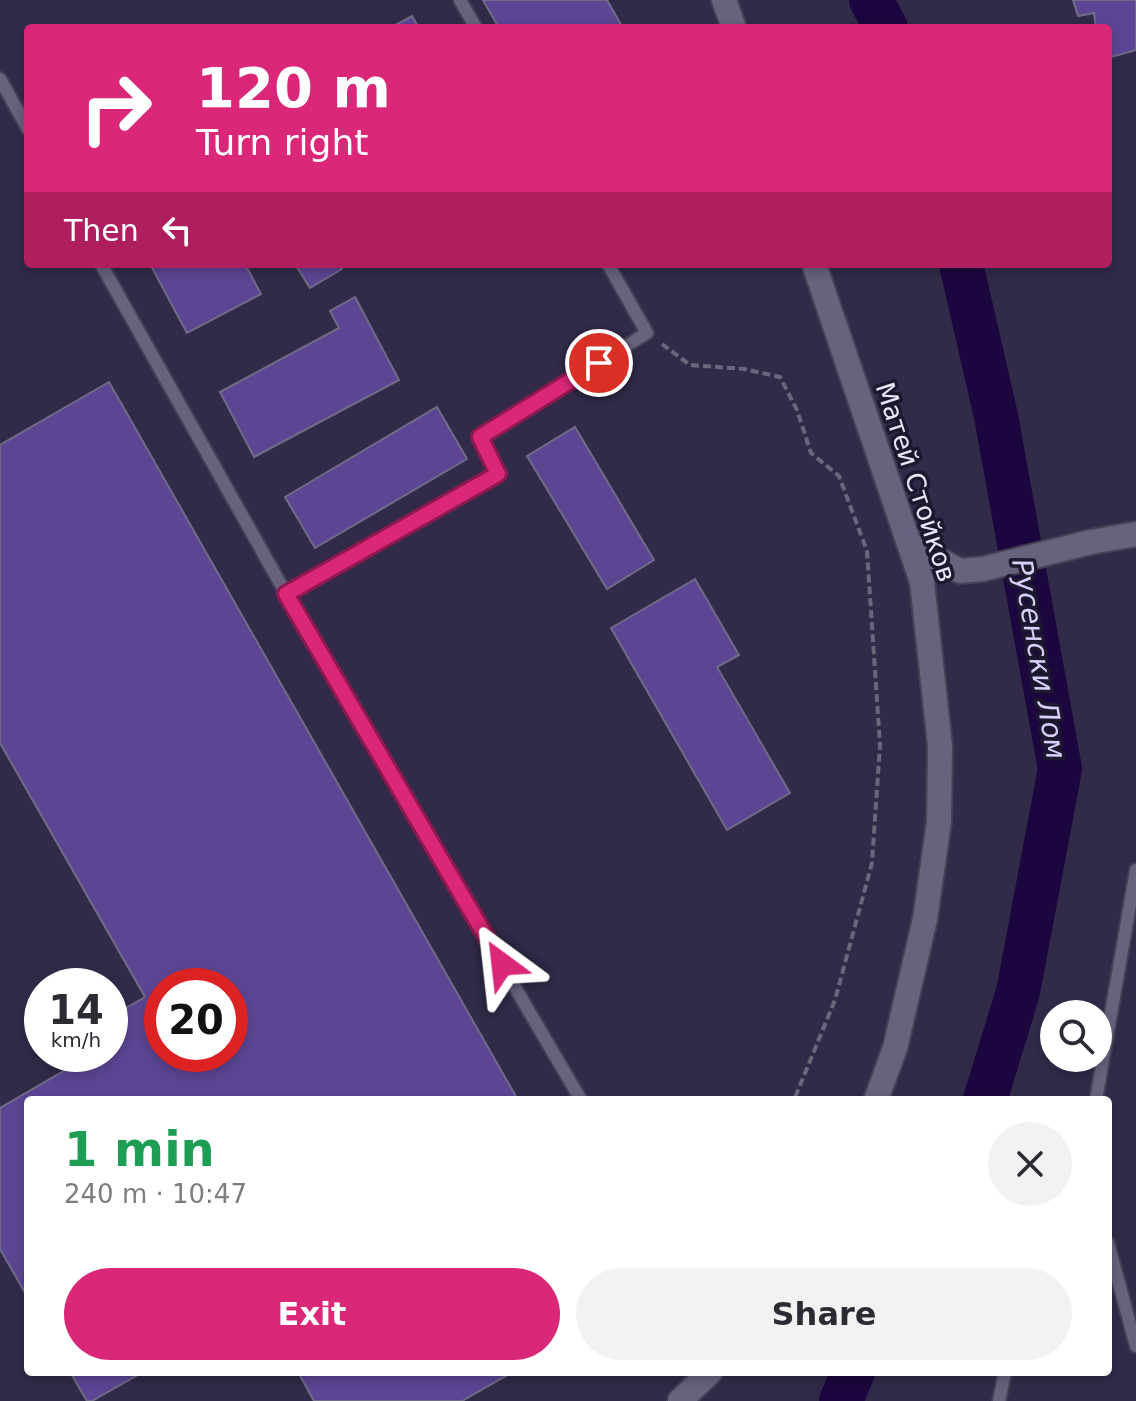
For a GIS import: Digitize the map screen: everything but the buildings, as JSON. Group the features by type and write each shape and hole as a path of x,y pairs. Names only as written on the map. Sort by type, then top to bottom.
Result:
{"street":[{"path":"724,0 733,24"},
{"name":"Матей Стойков","path":"815,268 922,582 940,746 939,822 925,919 895,1048 877,1096"},
{"path":"910,544 960,571 983,569 1136,534"},
{"path":"680,1401 706,1376"}],"lane":[{"path":"460,0 474,24"},
{"path":"0,79 24,122"},
{"path":"103,268 286,594 579,1096"},
{"path":"286,594 498,474 480,437 647,333 610,268"},
{"path":"1097,1096 1136,870"},
{"path":"1112,1258 1136,1346"},
{"path":"999,1401 1004,1376"}],"path":[{"path":"647,333 690,365 744,369 780,377 797,410 811,453 839,476 867,551 880,745 872,863 835,1000 796,1096"}],"shaded area":[{"path":"0,0 1136,0 1136,1401 0,1401"}],"waterway":[{"name":"Русенски Лом","path":"871,0 884,24"},
{"name":"Русенски Лом","path":"962,268 996,416 1060,769 1018,992 986,1096"},
{"name":"Русенски Лом","path":"841,1401 851,1376"}],"route":[{"path":"502,964 286,594 498,474 480,437 599,363"}]}
